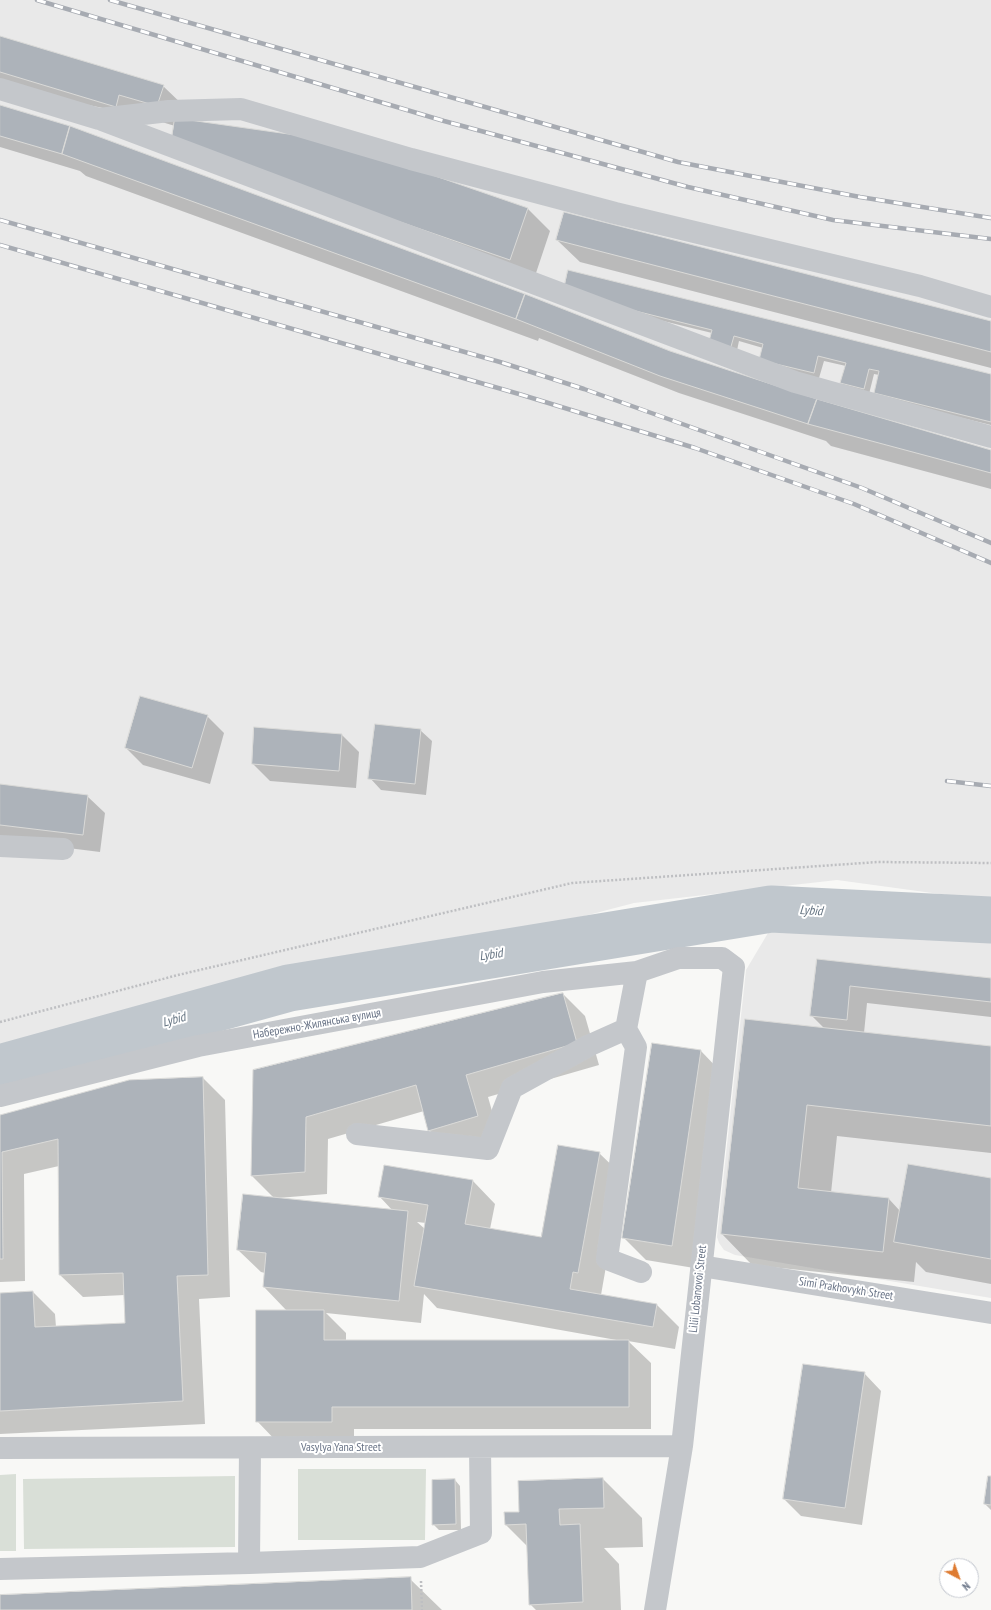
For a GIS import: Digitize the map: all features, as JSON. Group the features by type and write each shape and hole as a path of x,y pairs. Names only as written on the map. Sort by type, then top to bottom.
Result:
{"street":[{"path":"0,89 99,119 795,382 991,437"},
{"path":"99,119 169,111 240,110 411,159 615,213 920,286 991,307"},
{"path":"0,846 63,849"},
{"name":"Набережно-Жилянська вулиця","path":"0,1096 198,1046 543,982 637,972 678,958 722,958 734,967"},
{"name":"Lilii Lobanovoi Street","path":"655,1610 682,1446 700,1266 734,967"},
{"path":"637,972 626,1029 636,1047 607,1259 641,1272"},
{"path":"357,1134 488,1149 512,1088 588,1046 626,1029"},
{"name":"Simi Prakhovykh Street","path":"700,1266 991,1313"},
{"name":"Vasylya Yana Street","path":"0,1448 682,1446"},
{"path":"0,1569 249,1563 420,1556 481,1534 480,1447"},
{"path":"249,1563 250,1448"}],"path":[{"path":"0,1022 178,975 572,883 878,862 991,863"}],"shaded area":[{"path":"0,0 991,0 991,901 837,880 634,903 451,951 269,981 0,1053"},
{"path":"771,928 991,939 991,1298 735,1255 724,1250 719,1243 717,1237 746,970"},
{"path":"298,1469 426,1469 425,1540 298,1540"},
{"path":"16,1474 16,1551 0,1551 0,1475"},
{"path":"235,1476 235,1547 24,1549 23,1479"}],"building":[{"path":"0,36 164,85 157,106 119,95 116,107 0,72"},
{"path":"0,105 70,126 62,154 0,136"},
{"path":"175,118 331,140 528,208 510,260 296,186 172,137"},
{"path":"70,126 525,294 516,319 62,154"},
{"path":"564,212 991,321 991,352 556,240"},
{"path":"568,270 991,374 991,422 874,393 879,371 869,369 864,389 840,383 846,363 818,356 814,373 759,360 763,344 734,336 730,350 708,345 712,330 563,293"},
{"path":"525,294 670,351 817,399 808,424 660,376 516,319"},
{"path":"817,399 991,450 991,473 808,424"},
{"path":"140,696 208,715 192,768 125,748"},
{"path":"375,724 421,729 415,784 368,779"},
{"path":"254,727 342,734 339,771 252,764"},
{"path":"0,784 88,795 83,835 0,825"},
{"path":"817,959 991,978 991,1002 850,986 847,1020 810,1016"},
{"path":"563,993 577,1043 466,1075 478,1116 428,1131 416,1085 306,1117 305,1172 251,1176 253,1070"},
{"path":"745,1019 991,1046 991,1126 807,1105 798,1188 889,1198 883,1252 721,1234"},
{"path":"652,1043 701,1050 672,1246 622,1238"},
{"path":"203,1077 208,1275 177,1276 183,1401 0,1411 0,1293 33,1291 35,1327 125,1323 123,1273 59,1275 58,1139 2,1152 3,1259 0,1259 0,1115 129,1080"},
{"path":"558,1145 600,1152 578,1273 573,1272 570,1289 657,1304 653,1327 414,1286 428,1205 378,1197 384,1165 473,1180 465,1224 541,1237"},
{"path":"908,1164 991,1178 991,1259 894,1242"},
{"path":"243,1194 408,1211 399,1301 263,1287 266,1253 237,1250"},
{"path":"256,1310 324,1310 324,1340 629,1340 629,1407 332,1407 332,1422 256,1422"},
{"path":"803,1364 865,1372 845,1508 783,1499"},
{"path":"988,1476 991,1476 991,1505 984,1504"},
{"path":"603,1478 604,1508 559,1509 560,1525 580,1524 583,1602 529,1605 526,1524 505,1525 504,1512 519,1512 518,1481"},
{"path":"455,1479 456,1524 432,1525 432,1480"},
{"path":"411,1577 412,1610 0,1610 0,1595"}],"waterway":[{"name":"Lybid","path":"0,1068 289,988 771,909 991,920"}],"railway":[{"path":"37,0 444,121 688,187 833,220 991,239"},
{"path":"110,0 678,162 860,197 991,218"},
{"path":"0,220 500,362 584,389 862,488 991,543"},
{"path":"0,245 519,394 695,448 854,504 991,563"},
{"path":"947,781 991,786"}]}
